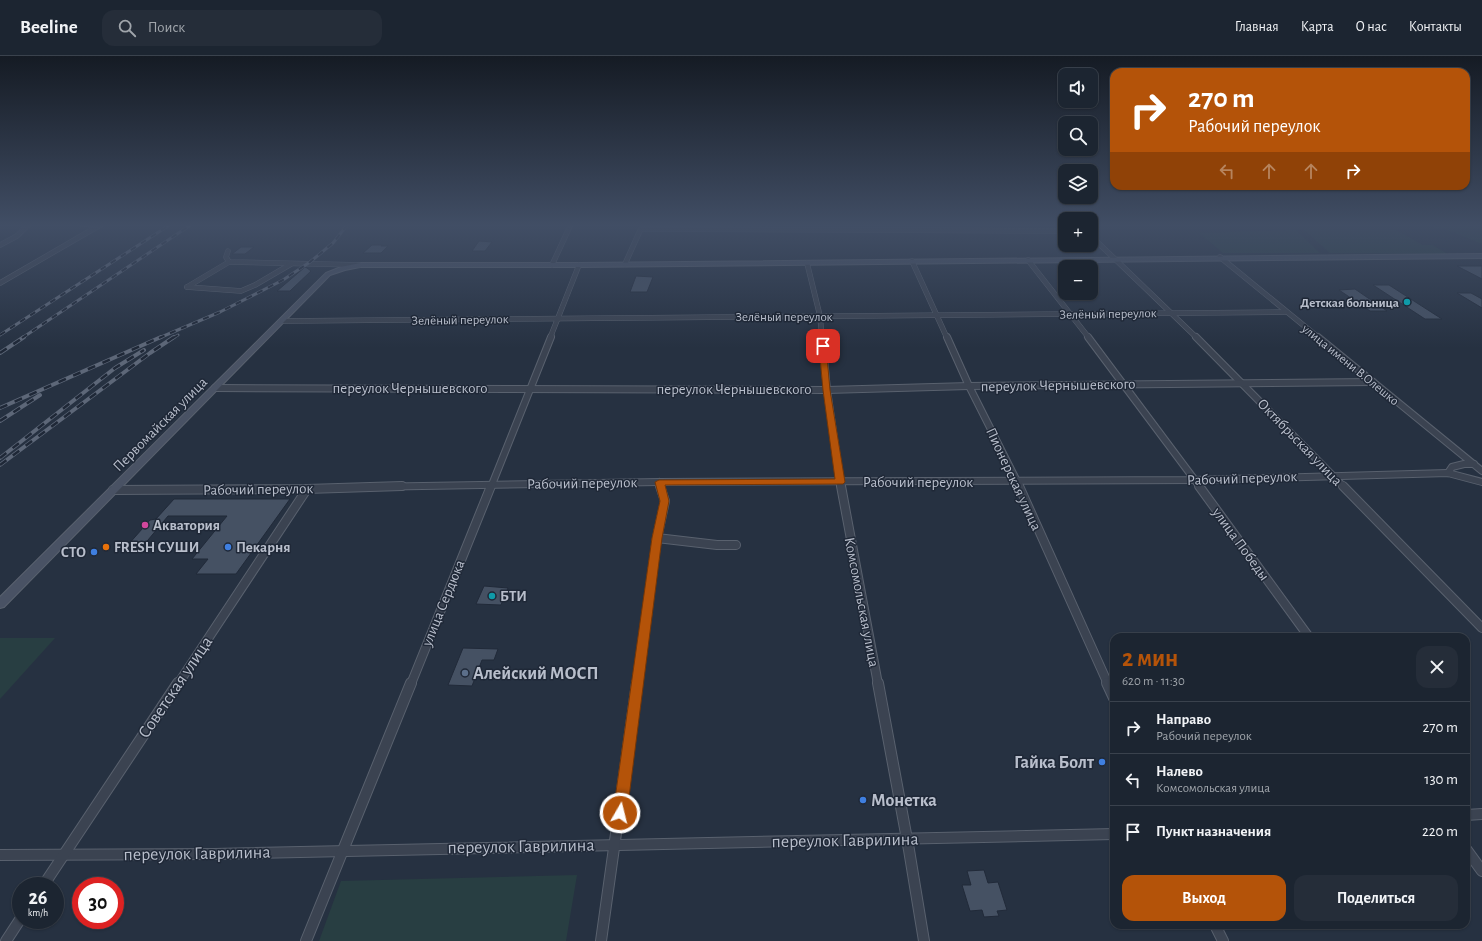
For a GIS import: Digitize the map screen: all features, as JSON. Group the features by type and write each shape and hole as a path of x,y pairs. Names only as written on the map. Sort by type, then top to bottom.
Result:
{"main road":[{"name":"Первомайская улица","path":"0,604 328,274 343,268 358,265"}],"street":[{"path":"0,283 31,265"},
{"path":"223,265 187,287 241,291 256,285 289,265"},
{"name":"улица Сердюка","path":"306,941 580,265"},
{"name":"Комсомольская улица","path":"808,265 820,316 827,390 840,482 924,941"},
{"name":"Пионерская улица","path":"914,265 935,315 1017,481 1110,689"},
{"name":"улица Победы","path":"1032,265 1071,313 1124,384 1306,633"},
{"name":"Октябрьская улица","path":"1122,265 1242,383 1482,628"},
{"name":"улица имени В.Олешко","path":"1230,265 1482,471"},
{"name":"Зелёный переулок","path":"282,321 1286,312"},
{"name":"переулок Чернышевского","path":"215,388 827,390 969,386 1374,382"},
{"path":"1448,473 1452,467 1464,464 1474,464"},
{"name":"Рабочий переулок","path":"113,490 307,489 492,484 659,482 1194,480 1448,473 1482,482"},
{"path":"601,941 612,859 616,844 657,538 665,501 659,482"},
{"name":"Советская улица","path":"49,877 307,489"},
{"path":"657,538 717,545 736,545"},
{"path":"1470,815 1482,814"},
{"name":"переулок Гаврилина","path":"0,855 63,856 906,838 1038,837 1110,834"},
{"path":"1470,855 1482,871"},
{"path":"6,941 14,929"},
{"path":"1217,929 1223,941"}],"green space":[{"path":"0,638 55,638 0,699"},
{"path":"577,875 566,941 319,941 341,881"}],"building":[{"path":"1457,266 1482,266 1482,279"},
{"path":"305,267 311,271 290,291 277,291"},
{"path":"636,276 653,277 647,292 630,292"},
{"name":"Детская больница","path":"1373,285 1389,285 1442,319 1425,319"},
{"path":"1355,289 1387,311 1370,311 1339,290"},
{"path":"1457,293 1471,293 1482,299 1482,308"},
{"name":"Пекарня","path":"174,499 290,499 236,574 196,574 208,559 192,559 227,516 168,516 143,546 127,546 150,520 156,519"},
{"name":"БТИ","path":"484,586 508,588 501,605 476,604"},
{"name":"Алейский МОСП","path":"463,648 498,649 494,660 482,660 472,686 448,685"},
{"path":"984,870 988,883 998,882 1007,910 997,911 999,916 984,917 982,910 970,911 962,885 971,885 967,871"}],"railway":[{"path":"0,335 107,265"},
{"path":"22,338 130,265"},
{"path":"159,338 220,312 283,280 305,265"},
{"path":"173,338 178,335"},
{"path":"0,353 24,337"},
{"path":"0,408 161,337"},
{"path":"0,465 150,353 174,337"},
{"path":"0,458 115,368 144,350"},
{"path":"0,421 40,395"}],"place":[{"name":"Детская больница","path":"1407,302"},
{"name":"Акватория","path":"145,525"},
{"name":"FRESH СУШИ","path":"106,547"},
{"name":"Пекарня","path":"228,547"},
{"name":"СТО","path":"94,552"},
{"name":"БТИ","path":"492,596"},
{"name":"Алейский МОСП","path":"465,673"},
{"name":"Гайка Болт","path":"1102,762"},
{"name":"Монетка","path":"863,800"}],"route":[{"path":"620,813 657,538 665,501 659,482 840,482 827,390 823,346"}]}
